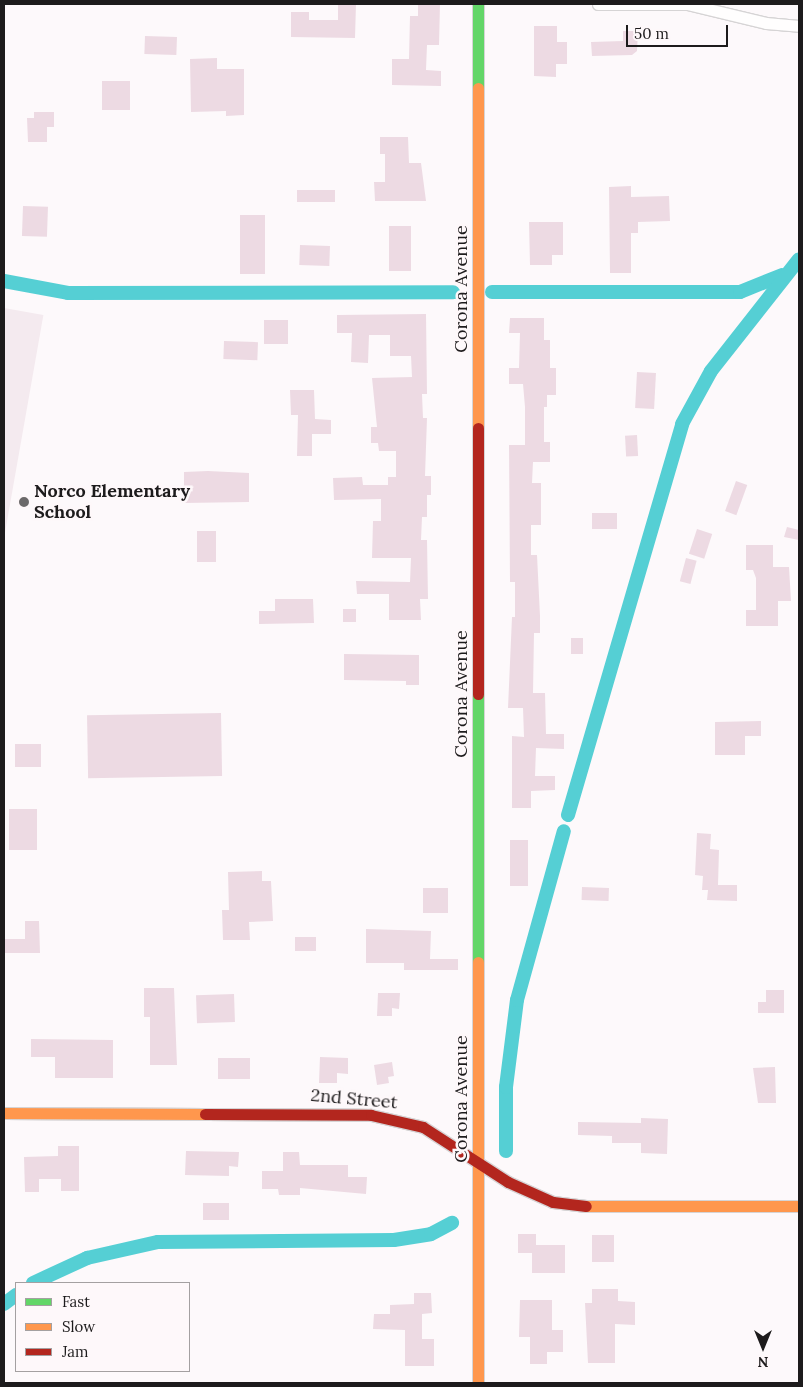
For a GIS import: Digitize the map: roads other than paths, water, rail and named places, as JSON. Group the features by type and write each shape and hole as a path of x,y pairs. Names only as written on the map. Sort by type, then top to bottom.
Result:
{"street":[{"name":"Corona Avenue","path":"478,4 478,1383"},
{"path":"598,4 687,4 766,23 799,26"},
{"name":"2nd Street","path":"4,1113 371,1115 423,1127 530,1194 576,1206 799,1206"}],"waterway":[{"path":"568,815 682,424 711,371 799,259"},
{"path":"492,292 740,292 782,275"},
{"path":"4,281 68,293 453,292"},
{"path":"506,1151 506,1087 517,1000 564,831"},
{"path":"35,1282 87,1258 158,1242 394,1240 431,1234 452,1223"},
{"path":"4,1304 15,1296"}],"place":[{"name":"Norco Elementary School","path":"24,502"}]}
